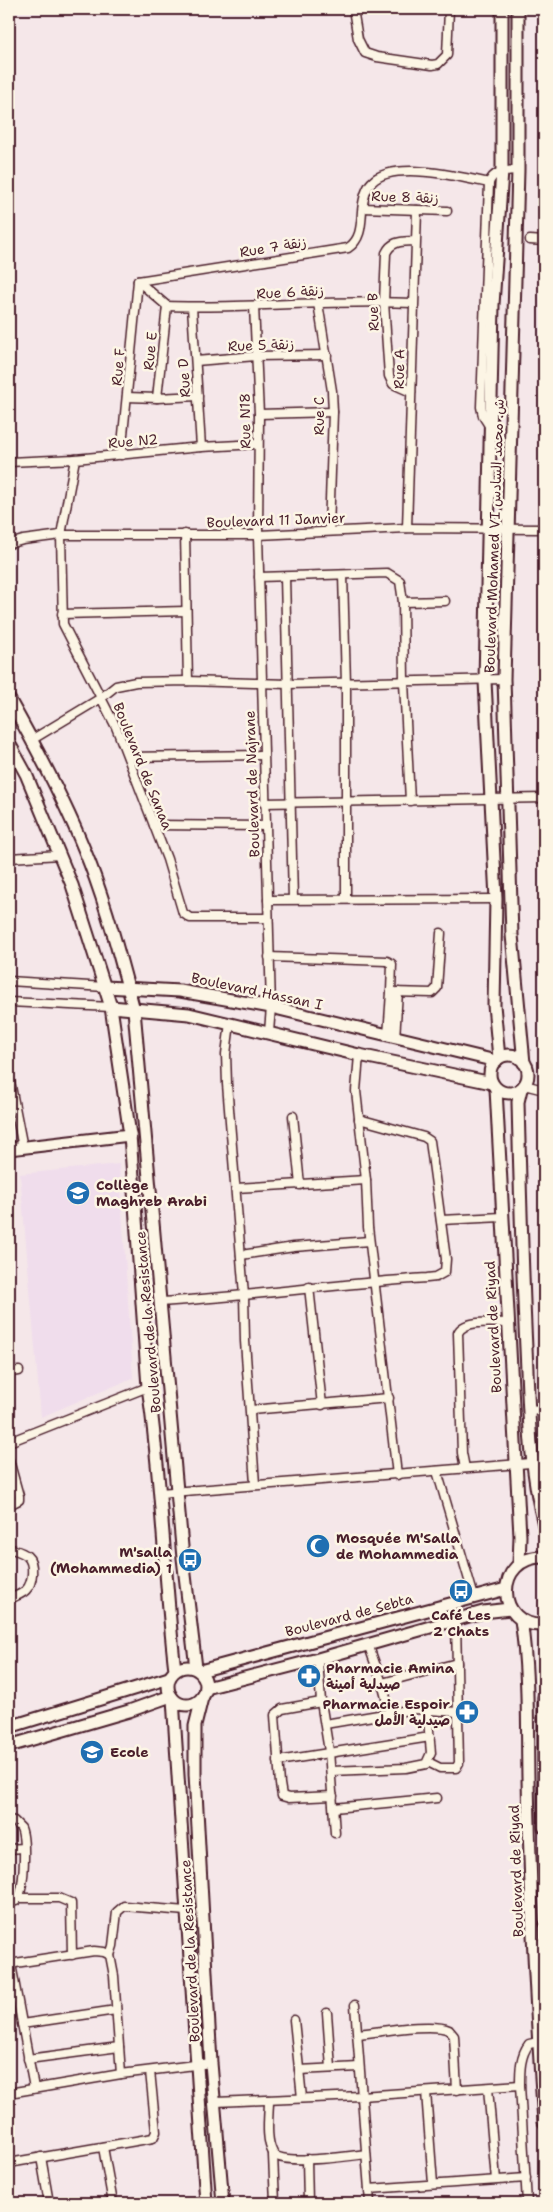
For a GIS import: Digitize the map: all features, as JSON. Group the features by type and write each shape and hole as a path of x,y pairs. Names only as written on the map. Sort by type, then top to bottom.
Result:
{"main road":[{"name":"Boulevard Mohamed VI ش. محمد السادس","path":"497,1060 494,1005 496,899 485,681 490,427 486,375 488,305 502,171 502,9"},
{"name":"Boulevard Mohamed VI ش. محمد السادس","path":"518,9 518,170 504,679 512,934 524,1063"},
{"name":"Boulevard de la Resistance","path":"9,699 33,739 90,863 134,1010 178,1490 198,1670"},
{"name":"Boulevard de la Resistance","path":"9,743 26,774 72,886 111,1007 130,1135 148,1387 160,1493 172,1674"},
{"name":"Boulevard Hassan I","path":"105,987 180,991 270,1007 497,1060"},
{"path":"111,1007 188,1014 230,1023 494,1086 511,1093 523,1087"},
{"path":"494,1086 490,1072 497,1060 508,1056 517,1057 524,1063 528,1072 518,1102 520,1208 532,1463 544,1525"},
{"name":"Boulevard de Riyad","path":"494,1086 520,1536 519,1564"},
{"path":"9,1149 130,1135"},
{"path":"544,1557 527,1559 519,1564 512,1571 506,1589 510,1609 521,1620 535,1625 544,1625"},
{"name":"Boulevard de Sebta","path":"198,1670 506,1589"},
{"path":"204,1693 483,1612 510,1609"},
{"name":"Boulevard de Riyad","path":"521,1620 529,1704 528,1777 544,2122"},
{"path":"9,1727 172,1674 185,1666 198,1670 206,1682 204,1693 197,1702 185,1705 172,1698 9,1746"},
{"path":"172,1674 168,1684 172,1698"},
{"name":"Boulevard de la Resistance","path":"204,1693 195,1726 195,1774 211,2063 216,2102 223,2203"},
{"path":"544,1697 544,1827"},
{"name":"Boulevard de la Resistance","path":"172,1698 206,2203"}],"street":[{"path":"353,9 358,38 366,53 377,57 432,65 443,61 447,55 449,9"},
{"path":"488,305 489,183 494,174 502,171 518,170"},
{"name":"Rue 7 زنقة","path":"138,280 348,248 358,238 367,189 376,178 386,174 435,172 489,183"},
{"name":"Rue 8 زنقة","path":"362,208 447,211"},
{"name":"Rue A","path":"407,528 417,210"},
{"path":"530,240 544,241"},
{"name":"Rue B","path":"411,392 393,384 389,376 384,302 386,253 388,247 393,243 416,241"},
{"path":"138,280 167,306"},
{"name":"Rue F","path":"120,455 128,397 138,280"},
{"name":"Rue C","path":"318,303 327,355 333,412 329,530"},
{"name":"Rue 6 زنقة","path":"167,306 413,303"},
{"name":"Rue E","path":"157,398 167,306"},
{"name":"Rue N18","path":"254,306 259,414 258,536"},
{"name":"Rue D","path":"192,307 201,447"},
{"name":"Rue 5 زنقة","path":"196,361 256,356 327,355"},
{"path":"128,397 198,396"},
{"path":"259,414 333,412"},
{"name":"Rue N2","path":"9,462 75,459 201,447 258,444"},
{"name":"Boulevard de Sanaa","path":"75,459 61,536 62,614 66,633 116,727 154,825 186,916 190,918 268,918"},
{"name":"Boulevard 11 Janvier","path":"9,544 23,540 61,536 185,534 258,536 329,530 407,528 544,529"},
{"path":"185,534 188,681"},
{"name":"Boulevard de Najrane","path":"258,536 268,900 269,1032"},
{"path":"259,577 387,573 400,581 403,602 404,682 410,801"},
{"path":"343,575 346,684 346,899"},
{"path":"285,577 293,899"},
{"path":"403,602 445,601"},
{"path":"62,614 186,611"},
{"path":"33,739 101,698 116,686 136,682 346,684 504,679"},
{"path":"128,757 263,755"},
{"path":"264,803 346,800 410,801 544,798"},
{"path":"154,825 265,826"},
{"path":"9,858 60,855"},
{"path":"268,900 496,899"},
{"path":"395,992 435,992 437,988 441,933"},
{"path":"269,957 387,961 392,964 395,992 392,1037"},
{"name":"Boulevard Hassan I","path":"9,981 105,987"},
{"path":"9,1002 111,1007"},
{"path":"230,1023 226,1054 227,1084 244,1296 245,1341 256,1484"},
{"path":"359,1055 356,1091 366,1180 370,1241 398,1475"},
{"path":"9,1076 23,1148"},
{"path":"523,1087 544,1090"},
{"path":"293,1116 300,1185"},
{"path":"161,1302 244,1296 309,1287 427,1278 436,1277 445,1272 446,1259 442,1220 430,1141 424,1137 359,1119"},
{"path":"236,1188 366,1180"},
{"path":"442,1220 502,1217"},
{"path":"240,1255 370,1241"},
{"path":"309,1287 322,1404"},
{"path":"465,1468 458,1333 463,1326 470,1324 508,1322"},
{"path":"9,1372 19,1371"},
{"path":"9,1442 148,1387"},
{"path":"251,1410 389,1398"},
{"path":"529,1411 544,1410"},
{"path":"9,1460 19,1496 19,1500 9,1505"},
{"path":"160,1493 178,1490 398,1475 532,1463"},
{"path":"437,1472 474,1597"},
{"path":"9,1548 26,1555 32,1570 30,1584 27,1589 9,1600"},
{"path":"331,1771 406,1768 428,1762 449,1770 454,1770 458,1766 456,1620"},
{"path":"368,1644 390,1713"},
{"path":"318,1659 331,1771 335,1833"},
{"path":"382,1683 457,1663"},
{"path":"322,1702 282,1709 275,1715 282,1796 289,1798 333,1796"},
{"path":"325,1724 414,1709 458,1712"},
{"path":"427,1709 431,1753 428,1762"},
{"path":"278,1761 430,1738"},
{"path":"334,1808 437,1798"},
{"path":"9,1820 14,1821 21,1828 23,1848 20,1898"},
{"path":"9,1849 23,1848"},
{"path":"9,1904 20,1898 59,1898 71,1903 72,1955"},
{"path":"121,2074 114,1976 110,1955 113,1946 117,1912 124,1906 186,1911"},
{"path":"34,2088 10,1964 100,1951 110,1955"},
{"path":"355,2004 370,2203"},
{"path":"22,2024 116,2010"},
{"path":"327,2013 331,2068"},
{"path":"294,2020 302,2098"},
{"path":"358,2034 412,2028 435,2027 449,2030 454,2036 457,2090"},
{"path":"528,2203 520,2068 524,2050 529,2044 541,2041"},
{"path":"28,2059 119,2047"},
{"path":"9,2093 121,2074 211,2063"},
{"path":"299,2070 359,2067"},
{"path":"9,2164 149,2139 154,2136 156,2132 150,2070"},
{"path":"216,2102 361,2096 520,2085"},
{"path":"488,2088 496,2180"},
{"path":"426,2092 433,2184"},
{"path":"269,2100 269,2138 273,2155 275,2203"},
{"path":"104,2147 113,2203"},
{"path":"273,2155 283,2160 366,2154"},
{"path":"40,2157 49,2203"},
{"path":"307,2159 308,2203"},
{"path":"370,2189 526,2178"}],"shaded area":[{"path":"119,1164 133,1378 41,1417 20,1174"}],"place":[{"name":"Collège Maghreb Arabi","path":"78,1193"},
{"name":"Mosquée M'Salla de Mohammedia","path":"318,1546"},
{"name":"M'salla (Mohammedia) 1","path":"190,1560"},
{"name":"Café Les 2 Chats","path":"461,1591"},
{"name":"Pharmacie Amina صيدلية أمينة","path":"309,1676"},
{"name":"Pharmacie Espoir صيدلية الأمل","path":"467,1712"},
{"name":"Ecole","path":"92,1752"}]}
